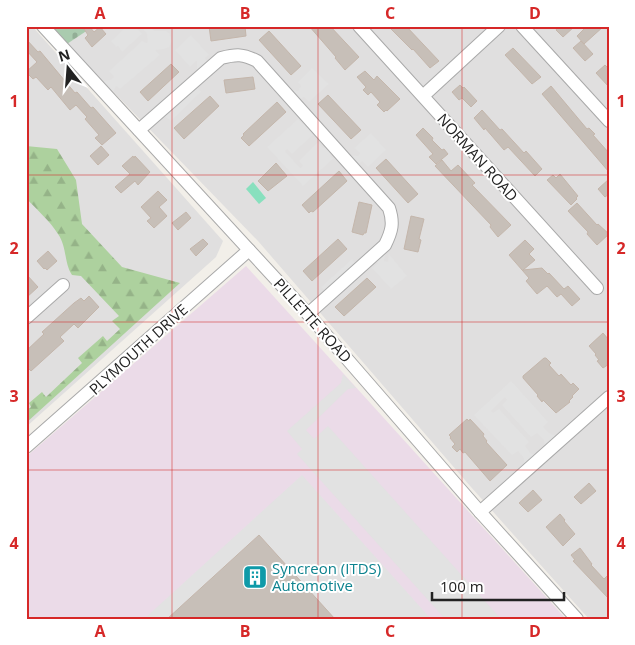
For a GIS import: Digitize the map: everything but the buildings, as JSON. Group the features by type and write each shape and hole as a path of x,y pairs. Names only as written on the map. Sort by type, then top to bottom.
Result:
{"street":[{"name":"PILLETTE ROAD","path":"43,26 308,314 480,512 577,619"},
{"name":"NORMAN ROAD","path":"359,26 597,288"},
{"path":"423,96 499,26"},
{"path":"522,26 608,118"},
{"path":"139,130 221,58 233,54 246,56 257,62 389,208 393,219 392,231 385,245 308,314"},
{"name":"PLYMOUTH DRIVE","path":"26,448 249,250"},
{"path":"26,318 63,286"},
{"path":"480,512 609,397"}],"shaded area":[{"path":"26,26 32,26 223,241 216,257 26,427"},
{"path":"94,26 609,26 609,619 589,619 471,487 258,241 67,44"},
{"path":"127,26 141,26 137,28 142,34 122,52 111,41"},
{"path":"141,26 151,26 154,31 166,31 169,33 172,41 169,47 155,50 160,55 120,89 116,86 113,92 103,81 114,77 109,71 142,41 148,42 147,34"},
{"path":"191,35 209,55 205,58 209,63 197,74 197,61 190,67 175,50"},
{"path":"312,68 329,84 309,102 304,97 299,100 289,89 298,91 301,86 298,82"},
{"path":"196,86 201,92 171,121 164,116"},
{"path":"298,119 303,124 305,123 313,135 292,154 287,149 285,151 300,168 303,166 299,161 318,142 323,148 326,146 335,154 331,153 330,155 333,159 303,186 267,147"},
{"path":"371,133 386,150 368,167 362,161 359,164 347,155 358,156 360,153 354,148"},
{"path":"385,254 384,261 388,262 389,254 407,276 391,289 372,268 378,263 374,261"},
{"path":"352,259 356,264 326,292 321,287"},
{"path":"246,266 566,619 26,619 26,457"},
{"path":"343,374 356,388 348,389 306,430 314,439 328,426 501,619 445,619 297,454 302,449 287,431 341,383"},
{"path":"511,381 548,422 543,427 549,433 556,436 545,446 544,440 537,433 531,437 502,405 507,400 505,397 491,411 493,413 499,409 529,442 525,446 530,453 535,455 524,464 524,458 518,451 512,455 474,415"},
{"path":"302,475 431,619 335,619 259,535 167,619 144,619"}],"green space":[{"path":"51,26 94,26 67,44"},
{"path":"26,146 57,149 76,180 82,224 122,267 180,283 26,423 26,411 31,407 29,403 42,392 46,397 82,363 78,358 103,336 107,341 120,329 112,321 119,316 81,276 72,275 61,239 47,220 26,198"},
{"path":"253,182 266,198 259,204 246,189"}],"place":[{"name":"Syncreon (ITDS) Automotive","path":"255,577"}]}
